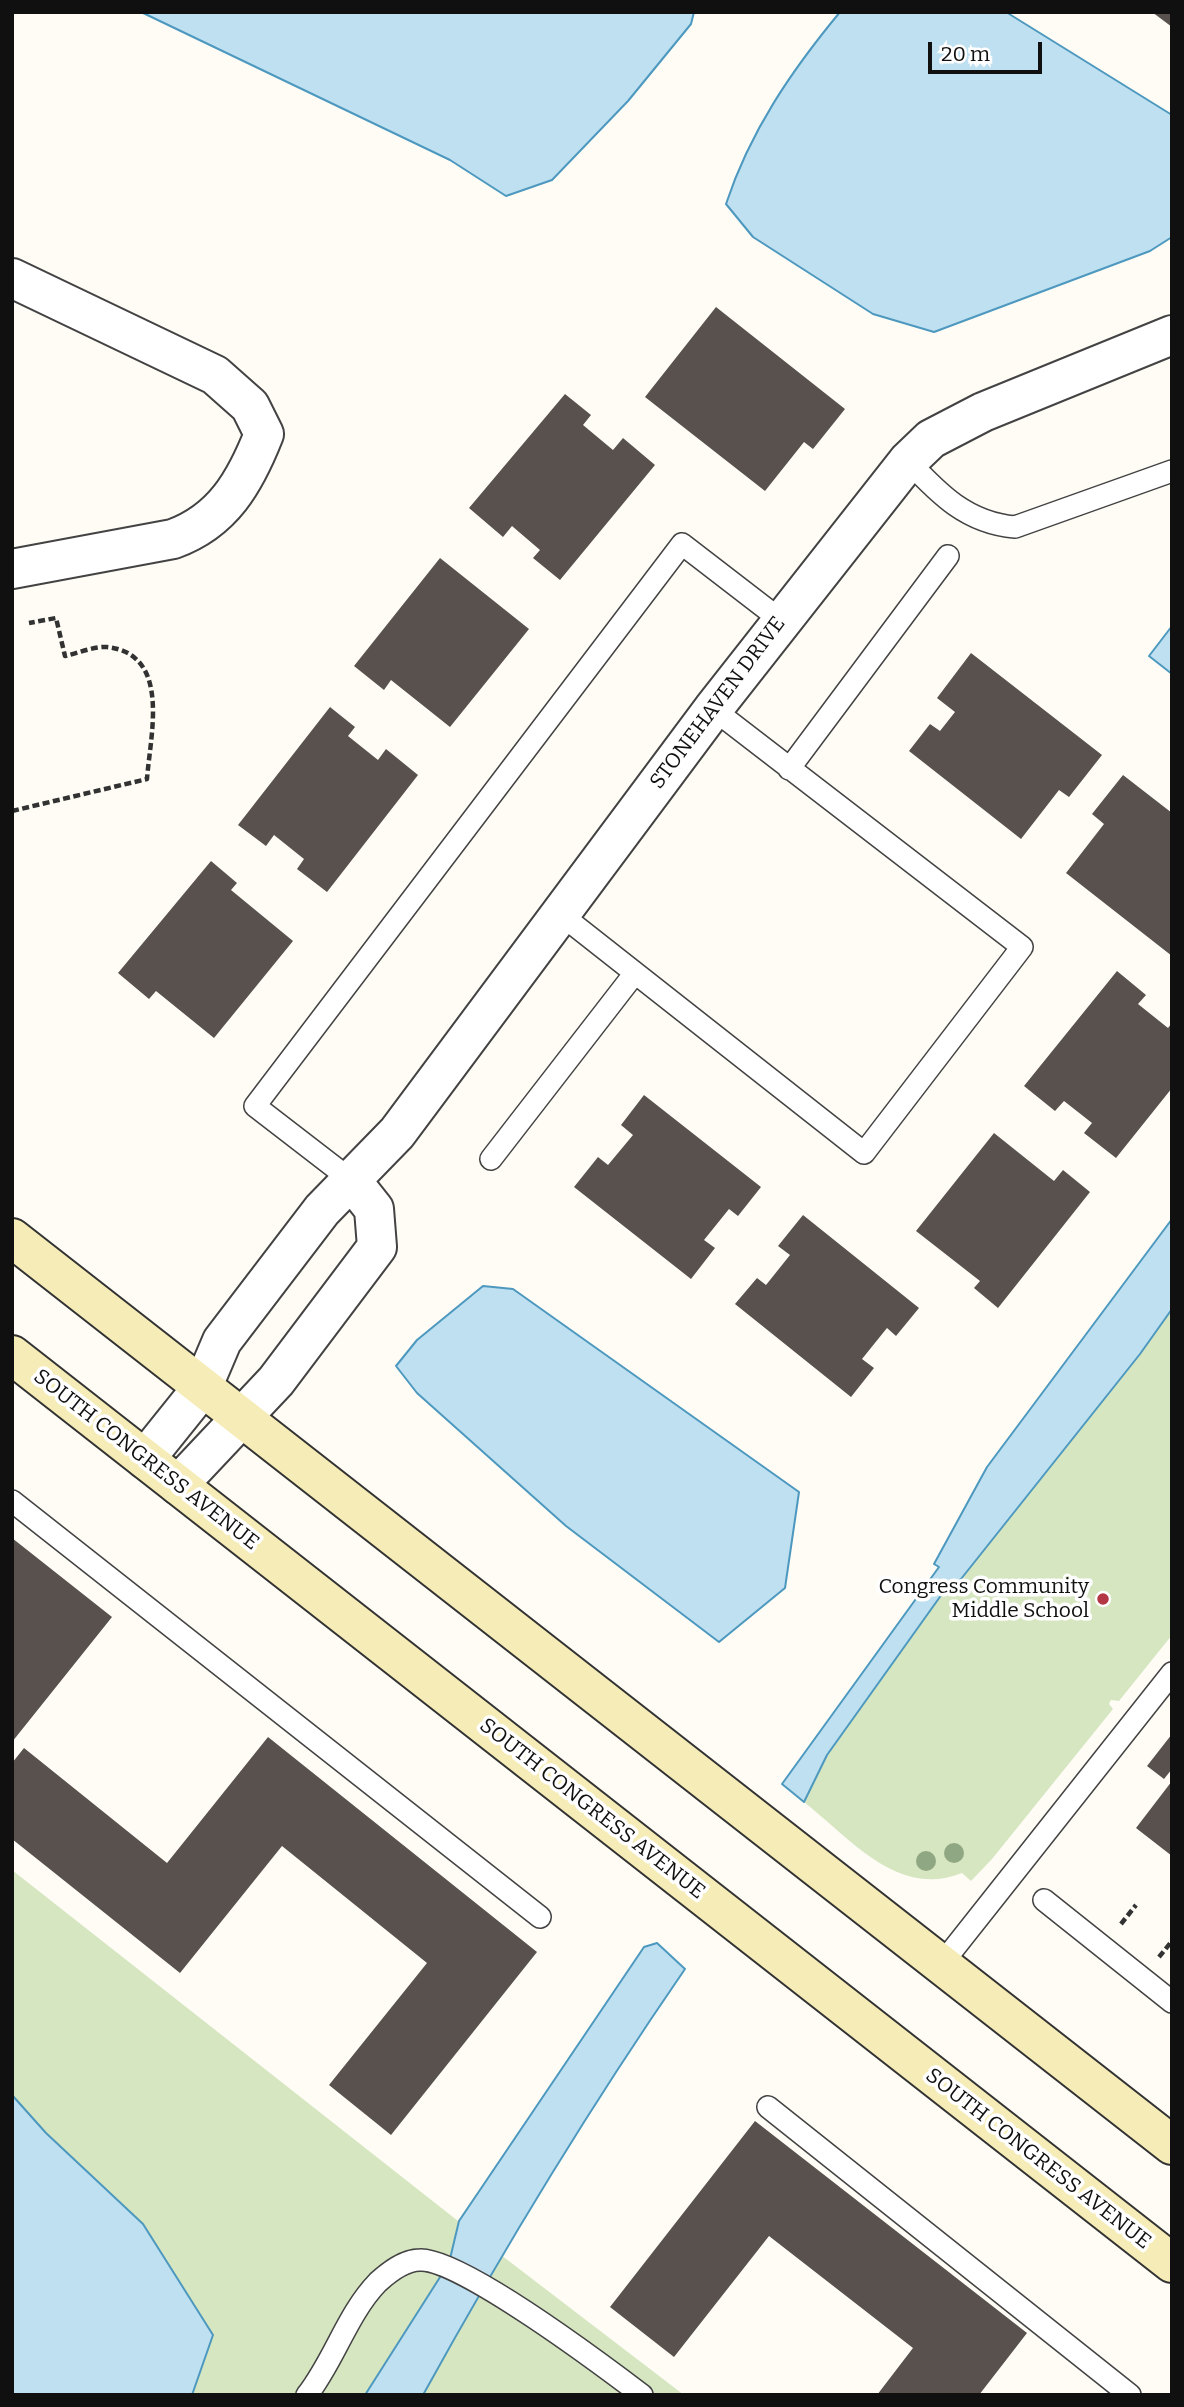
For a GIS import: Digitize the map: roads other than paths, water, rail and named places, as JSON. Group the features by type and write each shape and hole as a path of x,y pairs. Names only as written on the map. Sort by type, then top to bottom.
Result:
{"main road":[{"path":"12,1238 1172,2145"},
{"name":"SOUTH CONGRESS AVENUE","path":"12,1355 1172,2263"}],"street":[{"path":"12,278 215,375 250,407 264,434 253,463 232,498 214,518 193,532 173,539 12,569"},
{"name":"STONEHAVEN DRIVE","path":"145,1459 202,1388 222,1341 322,1210 397,1133 713,709 908,461 931,439 983,412 1172,335"},
{"path":"178,1485 239,1417 276,1381 377,1247 374,1209 351,1180"}],"lane":[{"path":"908,461 939,494 977,519 1015,527 1172,471"},
{"path":"351,1180 255,1106 682,544 782,621"},
{"path":"789,769 948,556"},
{"path":"559,913 863,1153 1022,947 713,709"},
{"path":"491,1159 635,973"},
{"path":"12,1501 540,1917"},
{"path":"940,1966 1172,1673"},
{"path":"1044,1900 1172,2002"},
{"path":"768,2106 1130,2395"},
{"path":"307,2395 378,2283 399,2265 419,2260 437,2263 494,2292 594,2358 642,2395"}],"water":[{"path":"141,12 694,12 691,24 628,101 552,180 506,196 450,160"},
{"path":"840,12 1006,12 1172,115 1172,237 1150,251 934,332 873,314 753,237 726,204 736,177 774,102 805,56"},
{"path":"1172,626 1172,674 1149,656"},
{"path":"1172,1219 1172,1309 1140,1354 957,1584 952,1580 827,1755 804,1802 782,1784 939,1567 934,1564 987,1467"},
{"path":"483,1286 513,1289 799,1492 785,1588 719,1642 566,1526 417,1393 396,1366 417,1340"},
{"path":"657,1943 685,1969 615,2073 549,2179 423,2395 365,2395 449,2263 459,2221 644,1947"},
{"path":"12,2095 46,2133 143,2224 213,2335 192,2395 12,2395"}],"place":[{"name":"Congress Community Middle School","path":"1103,1599"}]}
